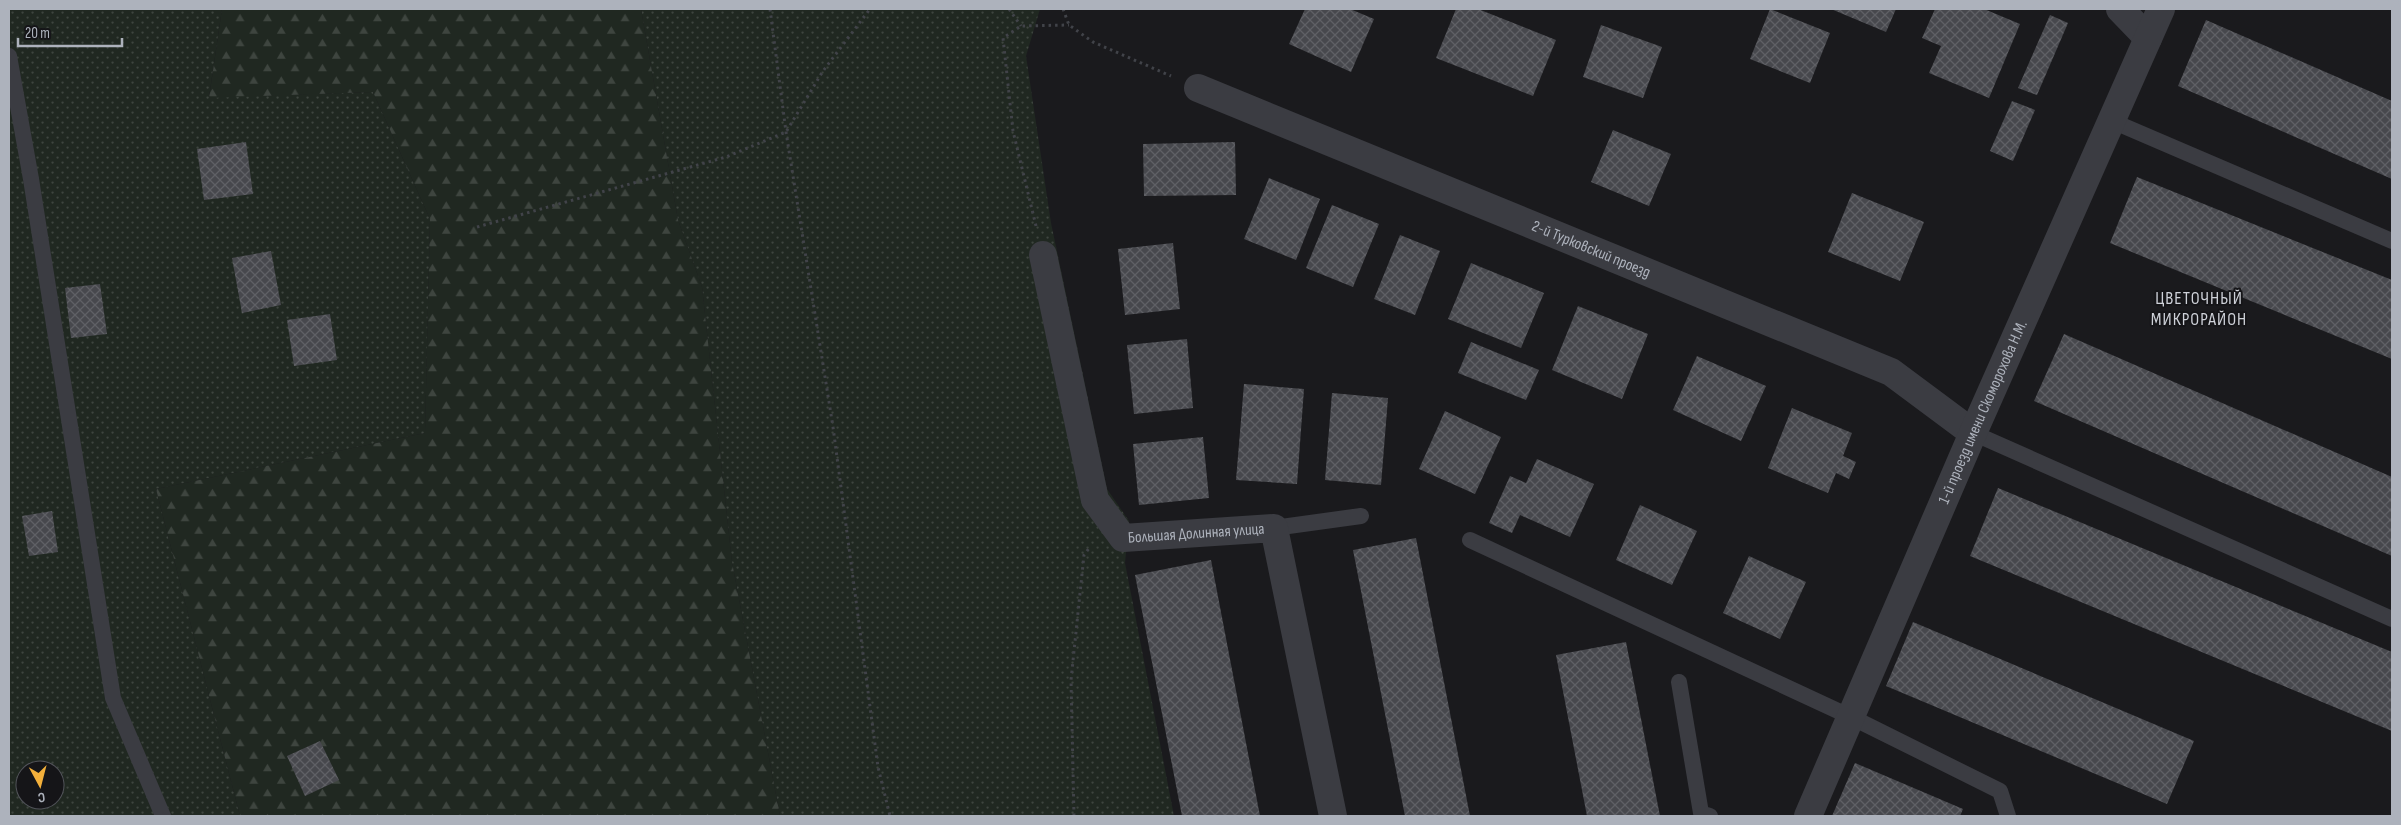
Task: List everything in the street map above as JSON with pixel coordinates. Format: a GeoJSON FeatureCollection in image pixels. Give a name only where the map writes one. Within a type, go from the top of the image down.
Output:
{"type":"FeatureCollection","features":[{"type":"Feature","properties":{"kind":"street"},"geometry":{"type":"LineString","coordinates":[[2120,9],[2148,38]]}},
{"type":"Feature","properties":{"kind":"street","name":"1-й проезд имени Скоморохова Н.М."},"geometry":{"type":"LineString","coordinates":[[1808,816],[1973,433],[2161,9]]}},
{"type":"Feature","properties":{"kind":"street","name":"2-й Турковский проезд"},"geometry":{"type":"LineString","coordinates":[[1198,88],[1891,372],[1973,433]]}},
{"type":"Feature","properties":{"kind":"street","name":"Большая Долинная улица"},"geometry":{"type":"LineString","coordinates":[[1043,255],[1095,500],[1123,538],[1274,528],[1334,816]]}},
{"type":"Feature","properties":{"kind":"lane"},"geometry":{"type":"LineString","coordinates":[[9,56],[32,179],[113,698],[163,816]]}},
{"type":"Feature","properties":{"kind":"lane"},"geometry":{"type":"LineString","coordinates":[[2112,121],[2392,241]]}},
{"type":"Feature","properties":{"kind":"lane"},"geometry":{"type":"LineString","coordinates":[[1973,433],[2392,619]]}},
{"type":"Feature","properties":{"kind":"lane"},"geometry":{"type":"LineString","coordinates":[[1274,528],[1361,516]]}},
{"type":"Feature","properties":{"kind":"lane"},"geometry":{"type":"LineString","coordinates":[[1470,540],[1851,716],[2000,791],[2008,816]]}},
{"type":"Feature","properties":{"kind":"lane"},"geometry":{"type":"LineString","coordinates":[[1679,682],[1701,813],[1710,816]]}},
{"type":"Feature","properties":{"kind":"path"},"geometry":{"type":"LineString","coordinates":[[770,9],[786,132],[833,427],[878,767],[890,816]]}},
{"type":"Feature","properties":{"kind":"path"},"geometry":{"type":"LineString","coordinates":[[477,227],[726,157],[786,132],[823,71],[870,9]]}},
{"type":"Feature","properties":{"kind":"path"},"geometry":{"type":"LineString","coordinates":[[1009,9],[1021,26]]}},
{"type":"Feature","properties":{"kind":"path"},"geometry":{"type":"LineString","coordinates":[[1063,9],[1069,25],[1093,42],[1198,88]]}},
{"type":"Feature","properties":{"kind":"path"},"geometry":{"type":"LineString","coordinates":[[1043,255],[1013,131],[1002,38],[1021,26],[1069,25]]}},
{"type":"Feature","properties":{"kind":"path"},"geometry":{"type":"LineString","coordinates":[[1074,816],[1070,680],[1084,554],[1108,518]]}},
{"type":"Feature","properties":{"kind":"green space"},"geometry":{"type":"Polygon","coordinates":[[[9,9],[222,9],[209,97],[373,92],[430,219],[425,433],[156,489],[240,816],[9,816],[9,9]]]}},
{"type":"Feature","properties":{"kind":"green space"},"geometry":{"type":"Polygon","coordinates":[[[222,9],[641,9],[678,220],[702,287],[732,562],[780,816],[240,816],[156,489],[425,433],[430,219],[373,92],[209,98],[222,9]]]}},
{"type":"Feature","properties":{"kind":"green space"},"geometry":{"type":"Polygon","coordinates":[[[641,9],[1040,9],[1026,56],[1051,223],[1107,489],[1129,521],[1125,563],[1174,816],[780,816],[732,562],[702,287],[678,220],[641,9]]]}},
{"type":"Feature","properties":{"kind":"building"},"geometry":{"type":"Polygon","coordinates":[[[1305,9],[1350,9],[1374,19],[1351,72],[1289,44],[1305,9]]]}},
{"type":"Feature","properties":{"kind":"building"},"geometry":{"type":"Polygon","coordinates":[[[1456,9],[1478,9],[1556,40],[1533,96],[1436,58],[1456,9]]]}},
{"type":"Feature","properties":{"kind":"building"},"geometry":{"type":"Polygon","coordinates":[[[1770,9],[1830,33],[1810,83],[1750,59],[1770,9]]]}},
{"type":"Feature","properties":{"kind":"building"},"geometry":{"type":"Polygon","coordinates":[[[1831,9],[1896,9],[1886,32],[1831,9]]]}},
{"type":"Feature","properties":{"kind":"building"},"geometry":{"type":"Polygon","coordinates":[[[1935,9],[1984,9],[2020,24],[1989,98],[1929,73],[1941,46],[1922,38],[1935,9]]]}},
{"type":"Feature","properties":{"kind":"building"},"geometry":{"type":"Polygon","coordinates":[[[2050,15],[2068,23],[2037,95],[2018,88],[2050,15]]]}},
{"type":"Feature","properties":{"kind":"building"},"geometry":{"type":"Polygon","coordinates":[[[2206,20],[2392,101],[2392,179],[2178,86],[2206,20]]]}},
{"type":"Feature","properties":{"kind":"building"},"geometry":{"type":"Polygon","coordinates":[[[1601,25],[1662,47],[1643,98],[1583,77],[1601,25]]]}},
{"type":"Feature","properties":{"kind":"building"},"geometry":{"type":"Polygon","coordinates":[[[2012,101],[2035,110],[2013,161],[1990,151],[2012,101]]]}},
{"type":"Feature","properties":{"kind":"building"},"geometry":{"type":"Polygon","coordinates":[[[1613,130],[1671,154],[1649,206],[1591,182],[1613,130]]]}},
{"type":"Feature","properties":{"kind":"building"},"geometry":{"type":"Polygon","coordinates":[[[246,142],[253,194],[204,200],[197,149],[246,142]]]}},
{"type":"Feature","properties":{"kind":"building"},"geometry":{"type":"Polygon","coordinates":[[[1235,142],[1236,195],[1144,196],[1143,144],[1235,142]]]}},
{"type":"Feature","properties":{"kind":"building"},"geometry":{"type":"Polygon","coordinates":[[[2137,177],[2392,280],[2392,359],[2110,243],[2137,177]]]}},
{"type":"Feature","properties":{"kind":"building"},"geometry":{"type":"Polygon","coordinates":[[[1269,178],[1320,199],[1296,260],[1244,239],[1269,178]]]}},
{"type":"Feature","properties":{"kind":"building"},"geometry":{"type":"Polygon","coordinates":[[[1852,193],[1924,222],[1900,281],[1828,252],[1852,193]]]}},
{"type":"Feature","properties":{"kind":"building"},"geometry":{"type":"Polygon","coordinates":[[[1332,205],[1379,224],[1353,287],[1306,268],[1332,205]]]}},
{"type":"Feature","properties":{"kind":"building"},"geometry":{"type":"Polygon","coordinates":[[[1400,235],[1440,251],[1415,315],[1374,299],[1400,235]]]}},
{"type":"Feature","properties":{"kind":"building"},"geometry":{"type":"Polygon","coordinates":[[[1173,243],[1180,309],[1125,315],[1118,249],[1173,243]]]}},
{"type":"Feature","properties":{"kind":"building"},"geometry":{"type":"Polygon","coordinates":[[[271,251],[281,305],[242,313],[232,258],[271,251]]]}},
{"type":"Feature","properties":{"kind":"building"},"geometry":{"type":"Polygon","coordinates":[[[1471,263],[1544,293],[1521,348],[1448,319],[1471,263]]]}},
{"type":"Feature","properties":{"kind":"building"},"geometry":{"type":"Polygon","coordinates":[[[100,284],[107,334],[71,338],[65,288],[100,284]]]}},
{"type":"Feature","properties":{"kind":"building"},"geometry":{"type":"Polygon","coordinates":[[[1578,306],[1648,334],[1622,399],[1552,370],[1578,306]]]}},
{"type":"Feature","properties":{"kind":"building"},"geometry":{"type":"Polygon","coordinates":[[[330,314],[337,360],[294,366],[287,320],[330,314]]]}},
{"type":"Feature","properties":{"kind":"building"},"geometry":{"type":"Polygon","coordinates":[[[2064,334],[2392,477],[2392,556],[2034,401],[2064,334]]]}},
{"type":"Feature","properties":{"kind":"building"},"geometry":{"type":"Polygon","coordinates":[[[1187,339],[1193,408],[1134,414],[1127,345],[1187,339]]]}},
{"type":"Feature","properties":{"kind":"building"},"geometry":{"type":"Polygon","coordinates":[[[1471,342],[1539,370],[1526,400],[1458,373],[1471,342]]]}},
{"type":"Feature","properties":{"kind":"building"},"geometry":{"type":"Polygon","coordinates":[[[1697,356],[1766,386],[1741,441],[1673,410],[1697,356]]]}},
{"type":"Feature","properties":{"kind":"building"},"geometry":{"type":"Polygon","coordinates":[[[1244,384],[1304,389],[1297,484],[1236,480],[1244,384]]]}},
{"type":"Feature","properties":{"kind":"building"},"geometry":{"type":"Polygon","coordinates":[[[1332,393],[1388,398],[1381,485],[1325,480],[1332,393]]]}},
{"type":"Feature","properties":{"kind":"building"},"geometry":{"type":"Polygon","coordinates":[[[1792,408],[1852,433],[1843,456],[1856,462],[1849,479],[1836,473],[1828,493],[1768,468],[1792,408]]]}},
{"type":"Feature","properties":{"kind":"building"},"geometry":{"type":"Polygon","coordinates":[[[1445,411],[1501,437],[1475,494],[1419,469],[1445,411]]]}},
{"type":"Feature","properties":{"kind":"building"},"geometry":{"type":"Polygon","coordinates":[[[1203,437],[1209,498],[1139,505],[1133,444],[1203,437]]]}},
{"type":"Feature","properties":{"kind":"building"},"geometry":{"type":"Polygon","coordinates":[[[1537,459],[1594,484],[1570,537],[1520,515],[1512,533],[1489,523],[1510,476],[1526,483],[1537,459]]]}},
{"type":"Feature","properties":{"kind":"building"},"geometry":{"type":"Polygon","coordinates":[[[1998,488],[2392,652],[2392,731],[1970,556],[1998,488]]]}},
{"type":"Feature","properties":{"kind":"building"},"geometry":{"type":"Polygon","coordinates":[[[1640,505],[1697,531],[1672,585],[1616,560],[1640,505]]]}},
{"type":"Feature","properties":{"kind":"building"},"geometry":{"type":"Polygon","coordinates":[[[52,511],[58,552],[29,556],[22,516],[52,511]]]}},
{"type":"Feature","properties":{"kind":"building"},"geometry":{"type":"Polygon","coordinates":[[[1416,538],[1470,816],[1405,816],[1353,550],[1416,538]]]}},
{"type":"Feature","properties":{"kind":"building"},"geometry":{"type":"Polygon","coordinates":[[[1749,556],[1806,582],[1780,639],[1723,613],[1749,556]]]}},
{"type":"Feature","properties":{"kind":"building"},"geometry":{"type":"Polygon","coordinates":[[[1211,560],[1260,816],[1182,816],[1135,575],[1211,560]]]}},
{"type":"Feature","properties":{"kind":"building"},"geometry":{"type":"Polygon","coordinates":[[[1913,622],[2194,741],[2167,804],[1886,686],[1913,622]]]}},
{"type":"Feature","properties":{"kind":"building"},"geometry":{"type":"Polygon","coordinates":[[[1626,642],[1660,816],[1587,816],[1556,655],[1626,642]]]}},
{"type":"Feature","properties":{"kind":"building"},"geometry":{"type":"Polygon","coordinates":[[[320,741],[339,780],[305,796],[287,756],[320,741]]]}},
{"type":"Feature","properties":{"kind":"building"},"geometry":{"type":"Polygon","coordinates":[[[1855,763],[1963,809],[1960,816],[1832,816],[1855,763]]]}},
{"type":"Feature","properties":{"kind":"district","name":"ЦВЕТОЧНЫЙ МИКРОРАЙОН"},"geometry":{"type":"Point","coordinates":[2199,308]}}]}
